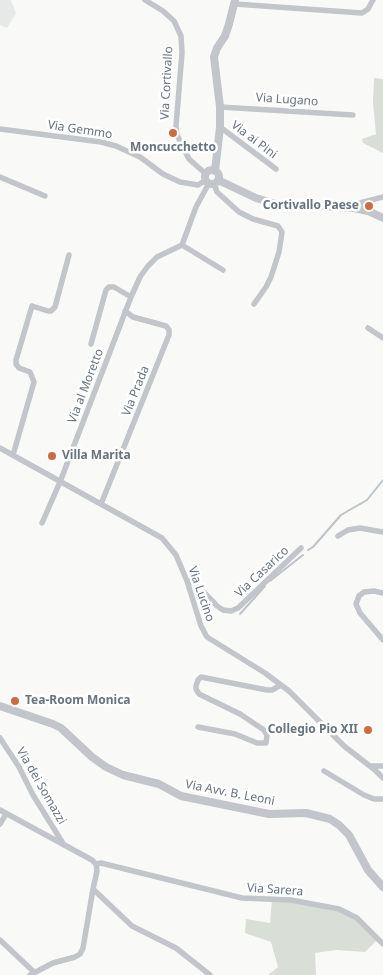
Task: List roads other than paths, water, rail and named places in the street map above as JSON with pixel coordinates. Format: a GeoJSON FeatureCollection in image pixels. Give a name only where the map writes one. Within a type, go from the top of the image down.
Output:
{"type":"FeatureCollection","features":[{"type":"Feature","properties":{"kind":"street","name":"Via Cortivallo"},"geometry":{"type":"LineString","coordinates":[[145,0],[163,11],[174,21],[181,36],[182,54],[176,126],[177,135],[189,159],[211,180],[276,204],[354,208],[368,211],[383,218]]}},
{"type":"Feature","properties":{"kind":"street"},"geometry":{"type":"LineString","coordinates":[[290,8],[292,0]]}},
{"type":"Feature","properties":{"kind":"street"},"geometry":{"type":"LineString","coordinates":[[254,304],[271,277],[282,232],[278,226],[253,219],[239,212],[217,192],[211,180],[211,170],[215,171],[220,127],[220,107],[214,57],[217,48],[230,24],[235,2],[362,13],[368,9],[372,0]]}},
{"type":"Feature","properties":{"kind":"street","name":"Via Lugano"},"geometry":{"type":"LineString","coordinates":[[220,107],[353,115]]}},
{"type":"Feature","properties":{"kind":"street","name":"Via ai Pini"},"geometry":{"type":"LineString","coordinates":[[220,127],[276,169]]}},
{"type":"Feature","properties":{"kind":"street","name":"Via Gemmo"},"geometry":{"type":"LineString","coordinates":[[0,130],[102,142],[140,157],[163,174],[180,182],[198,185],[211,180]]}},
{"type":"Feature","properties":{"kind":"street"},"geometry":{"type":"LineString","coordinates":[[0,177],[45,196]]}},
{"type":"Feature","properties":{"kind":"street"},"geometry":{"type":"LineString","coordinates":[[211,180],[196,206],[182,245],[223,270]]}},
{"type":"Feature","properties":{"kind":"street"},"geometry":{"type":"LineString","coordinates":[[354,208],[360,203],[383,197]]}},
{"type":"Feature","properties":{"kind":"street","name":"Via al Moretto"},"geometry":{"type":"LineString","coordinates":[[42,523],[60,482],[140,277],[157,257],[182,245]]}},
{"type":"Feature","properties":{"kind":"street"},"geometry":{"type":"LineString","coordinates":[[14,455],[34,382],[30,372],[19,368],[16,360],[32,306],[48,311],[55,307],[69,255]]}},
{"type":"Feature","properties":{"kind":"street","name":"Via al Moretto"},"geometry":{"type":"LineString","coordinates":[[91,344],[106,290],[109,287],[114,287],[131,297]]}},
{"type":"Feature","properties":{"kind":"street","name":"Via Prada"},"geometry":{"type":"LineString","coordinates":[[101,504],[169,335],[169,330],[166,326],[132,317],[125,312]]}},
{"type":"Feature","properties":{"kind":"street"},"geometry":{"type":"LineString","coordinates":[[368,328],[383,338]]}},
{"type":"Feature","properties":{"kind":"street","name":"Via Lucino"},"geometry":{"type":"LineString","coordinates":[[0,448],[162,538],[176,555],[187,581],[201,626],[207,637],[249,662],[298,699],[344,746],[383,778]]}},
{"type":"Feature","properties":{"kind":"street"},"geometry":{"type":"LineString","coordinates":[[338,536],[348,530],[360,528],[383,532]]}},
{"type":"Feature","properties":{"kind":"street","name":"Via Casarico"},"geometry":{"type":"LineString","coordinates":[[187,581],[195,583],[217,606],[231,611],[238,608],[301,548]]}},
{"type":"Feature","properties":{"kind":"street"},"geometry":{"type":"LineString","coordinates":[[383,594],[374,591],[362,593],[356,604],[360,613],[383,640]]}},
{"type":"Feature","properties":{"kind":"street"},"geometry":{"type":"LineString","coordinates":[[198,727],[235,734],[262,744],[266,743],[268,739],[264,730],[240,714],[199,694],[196,686],[201,677],[267,690],[281,686]]}},
{"type":"Feature","properties":{"kind":"street","name":"Via Avv. B. Leoni"},"geometry":{"type":"LineString","coordinates":[[0,706],[53,724],[61,728],[92,757],[106,767],[123,775],[158,784],[181,796],[269,814],[306,813],[330,819],[349,835],[368,870],[383,888]]}},
{"type":"Feature","properties":{"kind":"street","name":"Via dei Somazzi"},"geometry":{"type":"LineString","coordinates":[[0,738],[64,845]]}},
{"type":"Feature","properties":{"kind":"street"},"geometry":{"type":"LineString","coordinates":[[370,766],[383,766]]}},
{"type":"Feature","properties":{"kind":"street"},"geometry":{"type":"LineString","coordinates":[[324,771],[364,795],[383,799]]}},
{"type":"Feature","properties":{"kind":"street"},"geometry":{"type":"LineString","coordinates":[[0,824],[3,812],[92,860],[96,864],[97,871],[83,948],[80,954],[53,963],[32,974],[0,940]]}},
{"type":"Feature","properties":{"kind":"street","name":"Via Sarera"},"geometry":{"type":"LineString","coordinates":[[96,864],[102,863],[242,898],[291,900],[339,909],[357,918],[383,944]]}},
{"type":"Feature","properties":{"kind":"street"},"geometry":{"type":"LineString","coordinates":[[93,889],[132,926],[176,948],[210,975]]}},
{"type":"Feature","properties":{"kind":"street"},"geometry":{"type":"LineString","coordinates":[[197,975],[203,970]]}},
{"type":"Feature","properties":{"kind":"waterway"},"geometry":{"type":"LineString","coordinates":[[308,550],[313,547],[341,515],[367,500],[383,480]]}},
{"type":"Feature","properties":{"kind":"waterway"},"geometry":{"type":"LineString","coordinates":[[270,581],[303,555]]}},
{"type":"Feature","properties":{"kind":"waterway"},"geometry":{"type":"LineString","coordinates":[[240,614],[265,586]]}},
{"type":"Feature","properties":{"kind":"place","name":"Moncucchetto"},"geometry":{"type":"Point","coordinates":[173,133]}},
{"type":"Feature","properties":{"kind":"place","name":"Cortivallo Paese"},"geometry":{"type":"Point","coordinates":[369,206]}},
{"type":"Feature","properties":{"kind":"place","name":"Villa Marita"},"geometry":{"type":"Point","coordinates":[52,456]}},
{"type":"Feature","properties":{"kind":"place","name":"Tea-Room Monica"},"geometry":{"type":"Point","coordinates":[15,701]}},
{"type":"Feature","properties":{"kind":"place","name":"Collegio Pio XII"},"geometry":{"type":"Point","coordinates":[368,730]}}]}
